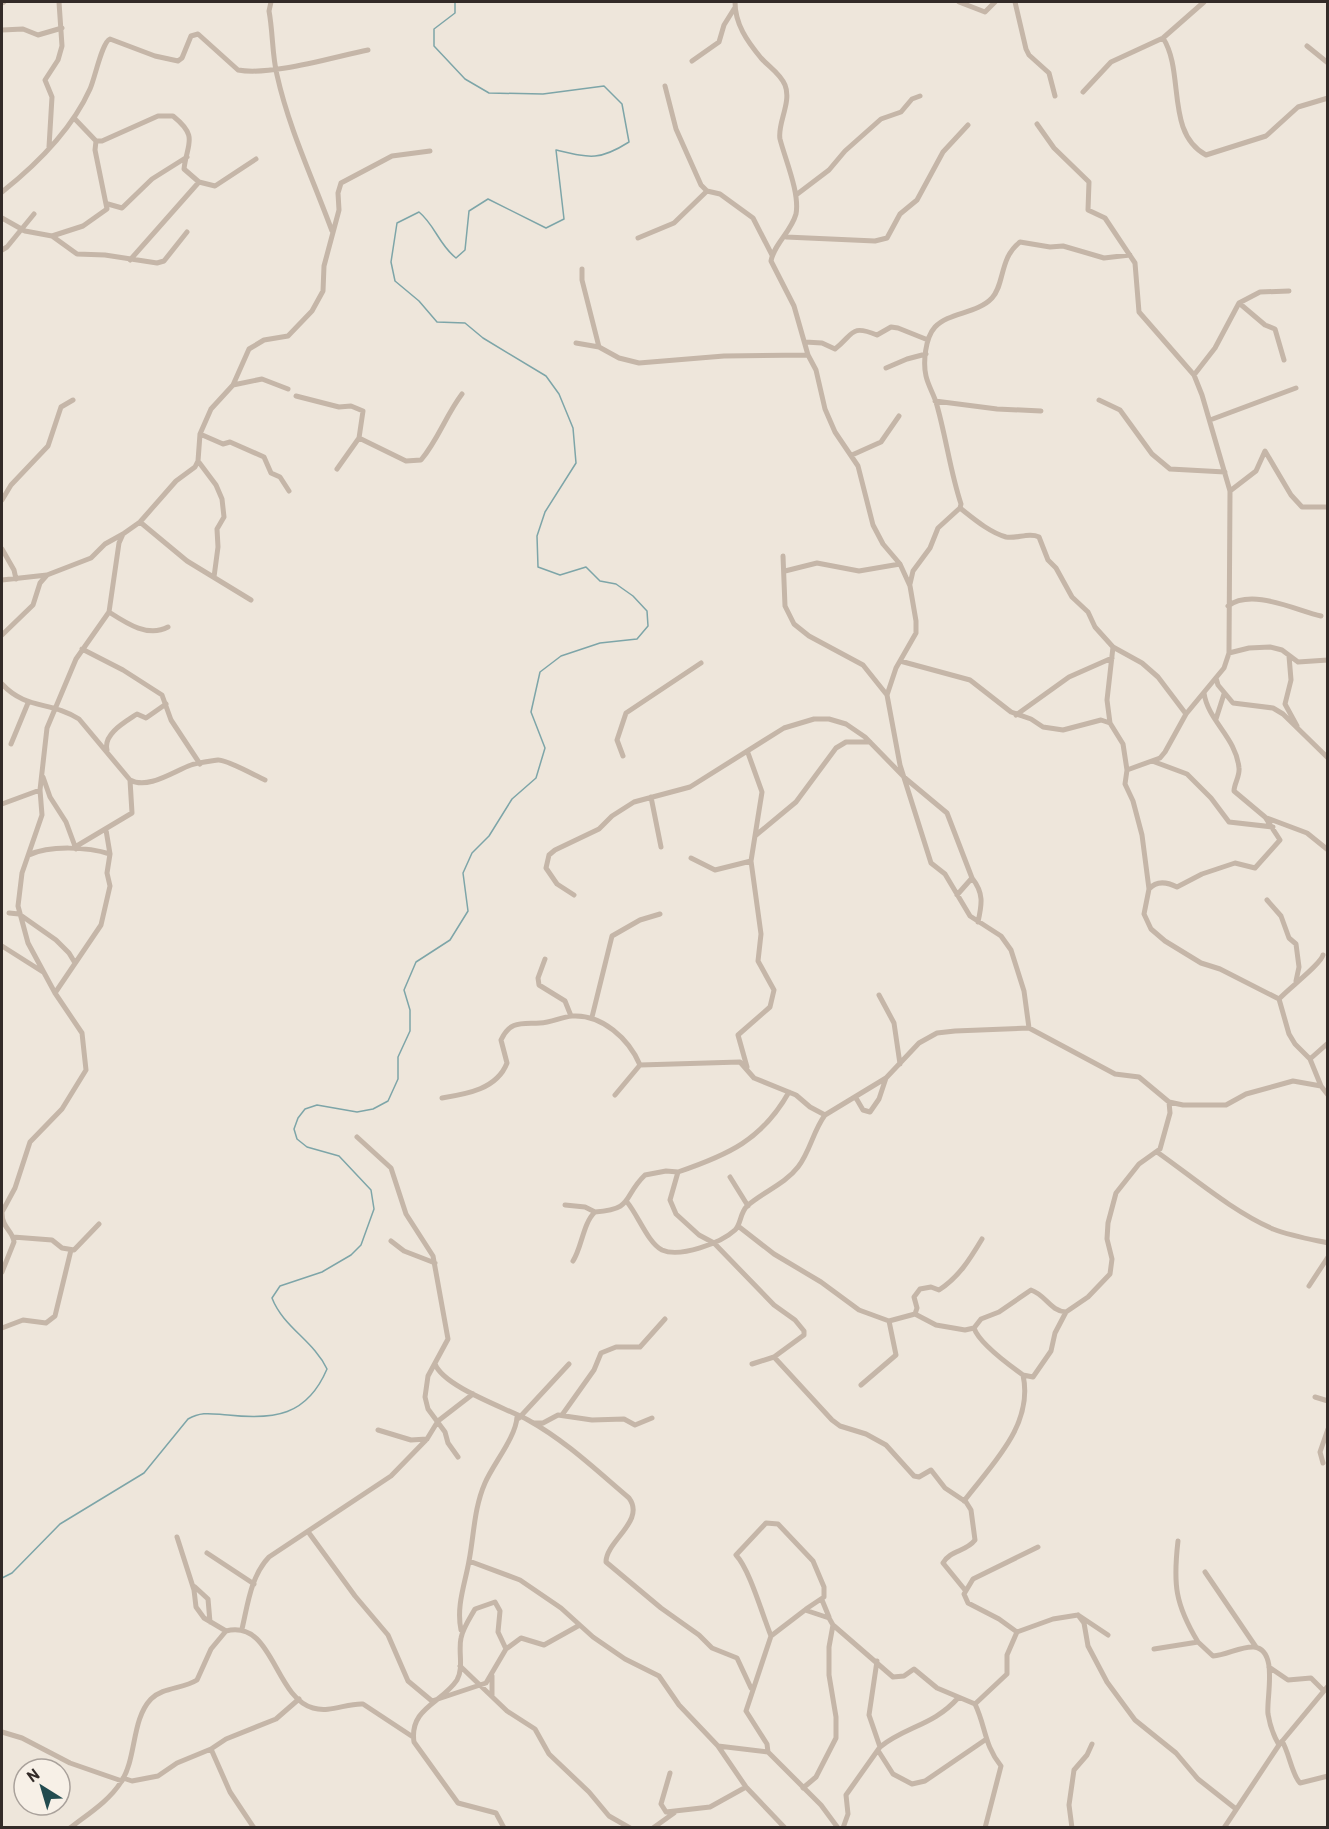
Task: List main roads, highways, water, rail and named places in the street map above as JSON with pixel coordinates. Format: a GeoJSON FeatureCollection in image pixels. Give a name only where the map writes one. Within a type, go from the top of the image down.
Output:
{"type":"FeatureCollection","features":[{"type":"Feature","properties":{"kind":"waterway"},"geometry":{"type":"LineString","coordinates":[[2,1578],[12,1573],[60,1524],[144,1473],[188,1419],[207,1414],[260,1417],[287,1412],[310,1397],[319,1385],[327,1369],[314,1350],[283,1317],[272,1298],[280,1286],[322,1272],[351,1255],[361,1245],[374,1209],[371,1190],[339,1156],[307,1147],[297,1139],[294,1129],[298,1118],[305,1109],[317,1105],[357,1112],[373,1109],[388,1101],[398,1079],[398,1057],[410,1031],[410,1010],[404,990],[416,962],[450,940],[468,911],[463,873],[472,853],[489,836],[512,799],[536,778],[545,748],[531,712],[540,672],[561,656],[600,643],[637,639],[648,626],[647,611],[633,596],[616,584],[600,581],[586,567],[560,575],[538,567],[537,536],[545,512],[576,463],[573,428],[559,394],[546,376],[483,338],[465,323],[437,322],[419,301],[395,281],[391,262],[397,223],[419,212],[456,258],[465,250],[469,211],[488,199],[546,228],[564,219],[556,150],[594,156],[610,152],[629,142],[622,104],[604,86],[543,94],[489,93],[465,79],[434,46],[434,29],[455,13],[455,2]]}}]}
